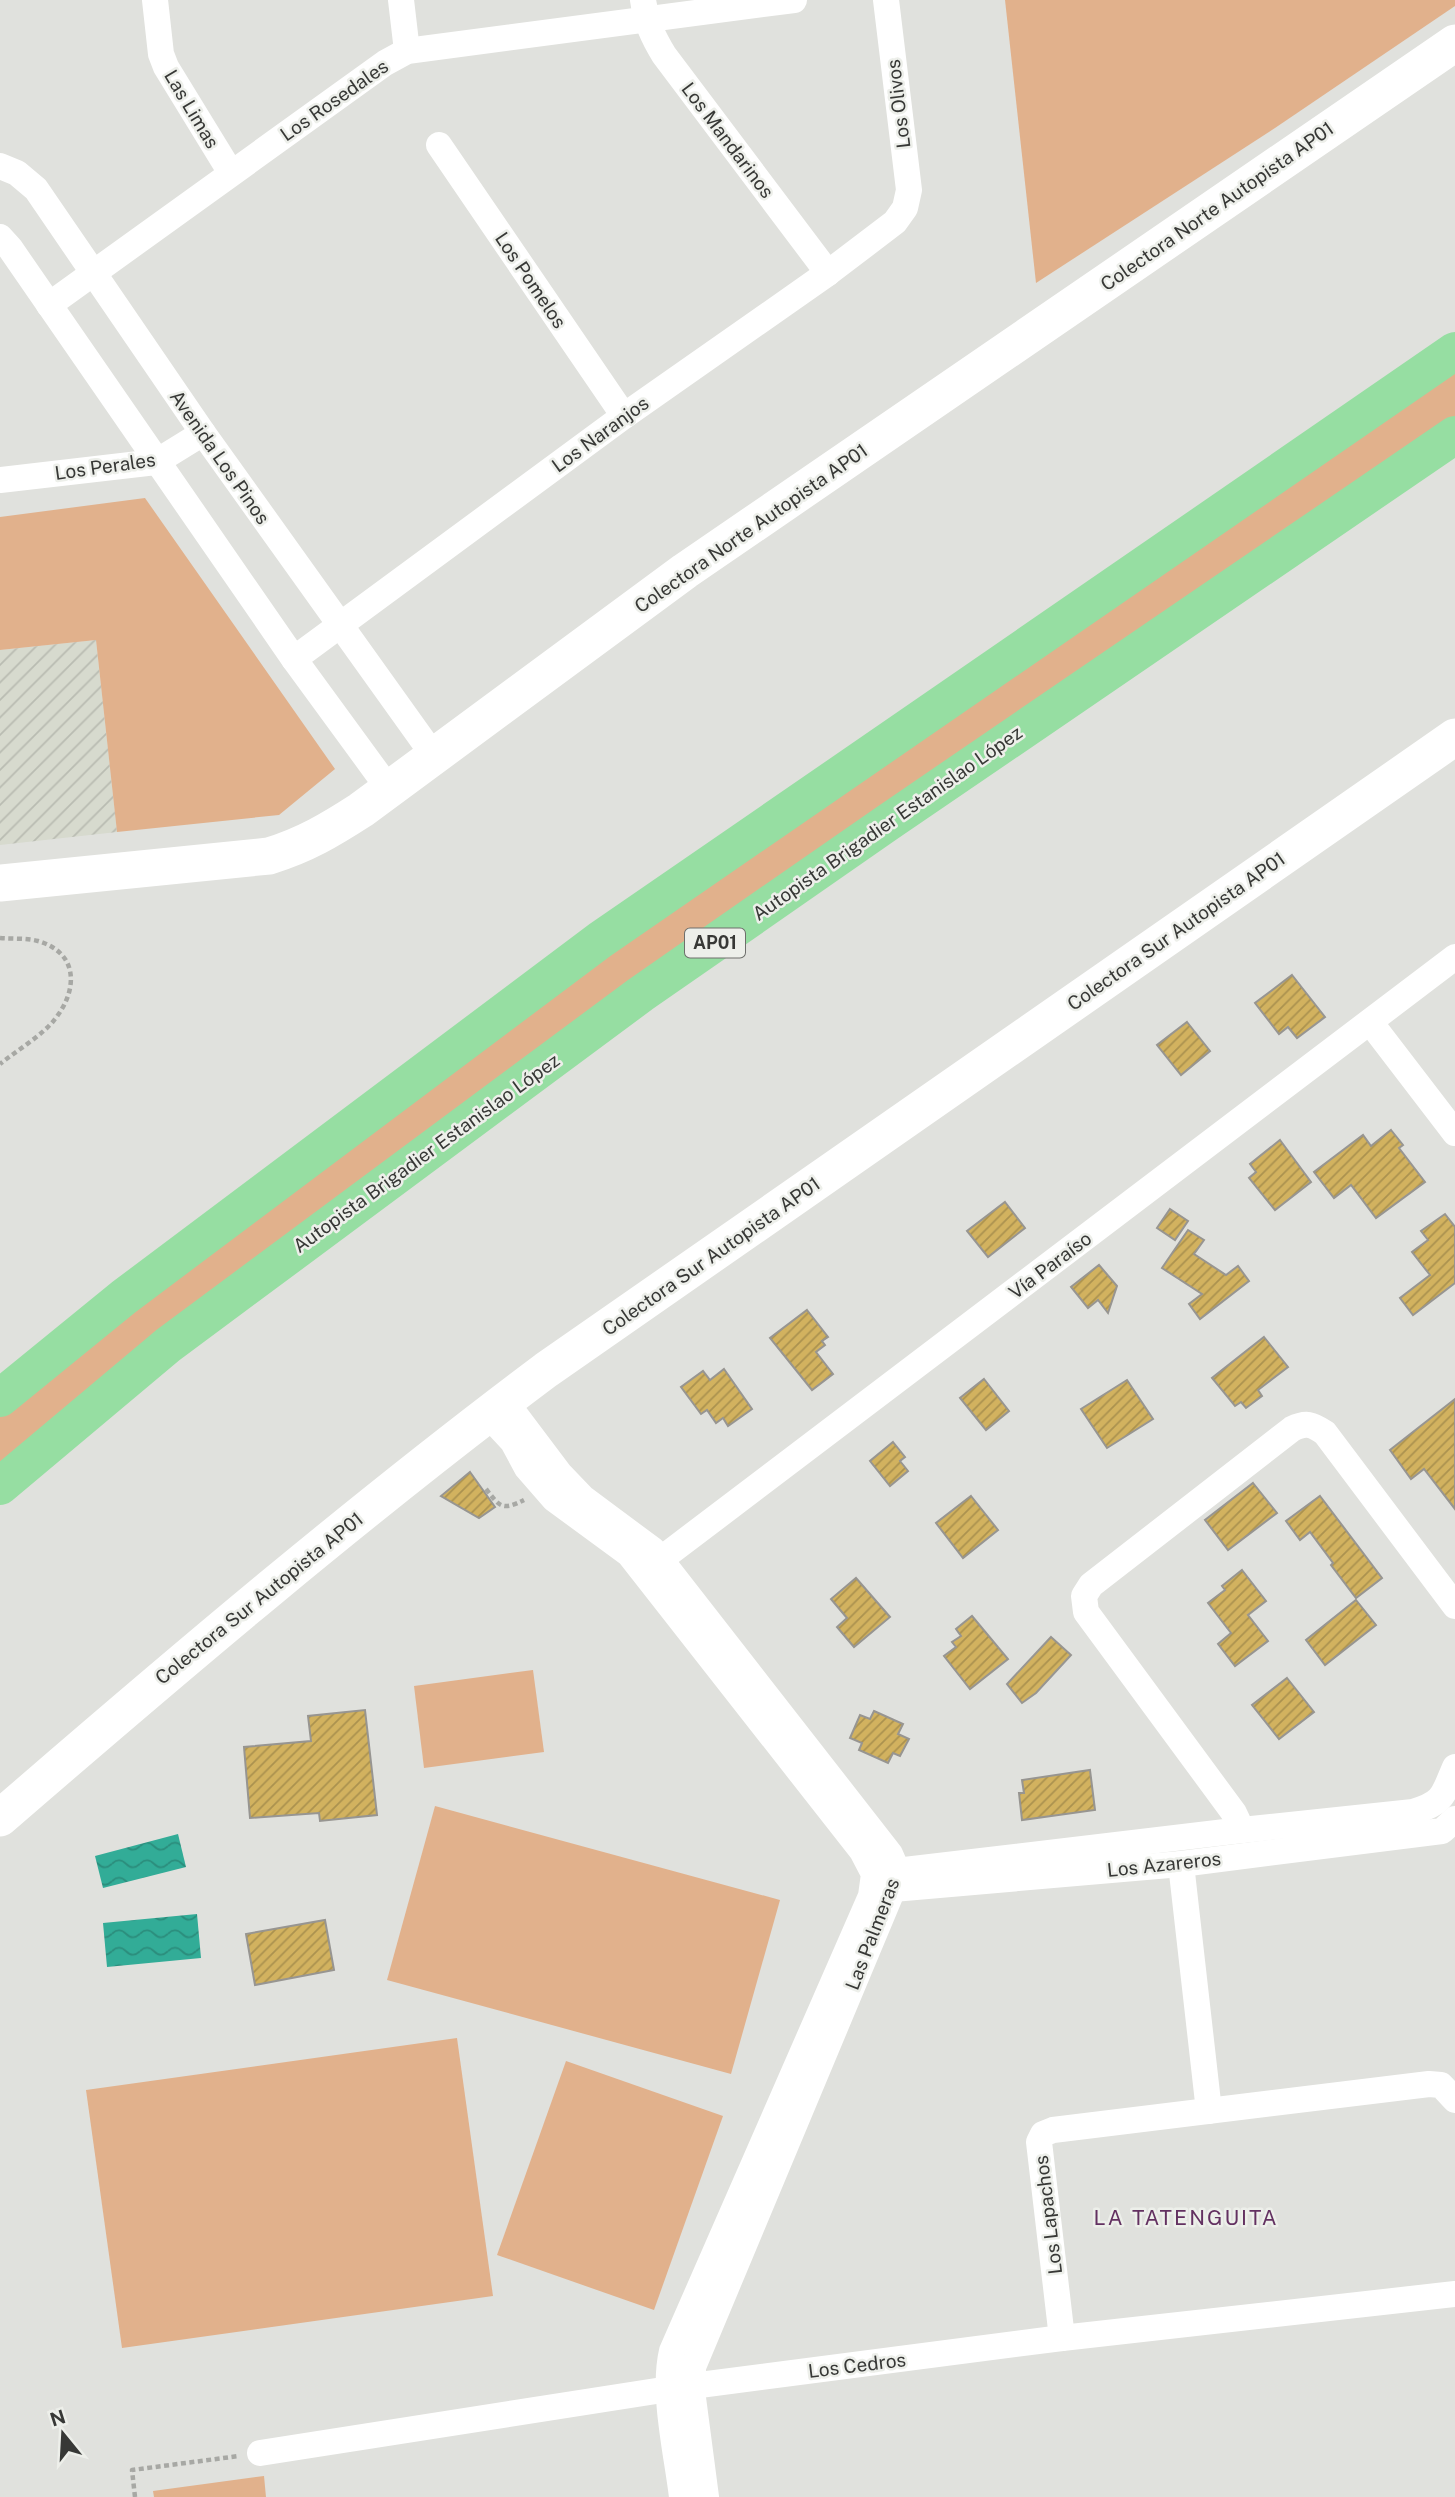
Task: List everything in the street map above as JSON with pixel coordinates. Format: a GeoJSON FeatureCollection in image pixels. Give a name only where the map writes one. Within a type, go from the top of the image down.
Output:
{"type":"FeatureCollection","features":[{"type":"Feature","properties":{"kind":"highway"},"geometry":{"type":"LineString","coordinates":[[0,1398],[124,1297],[600,940],[1455,351]]}},
{"type":"Feature","properties":{"kind":"highway","name":"Autopista Brigadier Estanislao López"},"geometry":{"type":"LineString","coordinates":[[0,1486],[168,1345],[641,994],[1455,435]]}},
{"type":"Feature","properties":{"kind":"main road","name":"Colectora Norte Autopista AP01"},"geometry":{"type":"LineString","coordinates":[[0,883],[269,856],[300,846],[328,831],[434,757],[685,572],[1455,43]]}},
{"type":"Feature","properties":{"kind":"main road","name":"Colectora Sur Autopista AP01"},"geometry":{"type":"LineString","coordinates":[[0,1818],[143,1694],[413,1472],[496,1408],[1455,737]]}},
{"type":"Feature","properties":{"kind":"street","name":"Las Limas"},"geometry":{"type":"LineString","coordinates":[[155,0],[166,67],[231,173]]}},
{"type":"Feature","properties":{"kind":"street"},"geometry":{"type":"LineString","coordinates":[[401,0],[407,51]]}},
{"type":"Feature","properties":{"kind":"street","name":"Los Rosedales"},"geometry":{"type":"LineString","coordinates":[[49,305],[385,62],[407,51],[645,10],[794,0]]}},
{"type":"Feature","properties":{"kind":"street","name":"Los Olivos"},"geometry":{"type":"LineString","coordinates":[[886,0],[909,190],[905,208]]}},
{"type":"Feature","properties":{"kind":"street","name":"Los Mandarinos"},"geometry":{"type":"LineString","coordinates":[[645,10],[653,37],[664,55],[828,273]]}},
{"type":"Feature","properties":{"kind":"street","name":"Los Pomelos"},"geometry":{"type":"LineString","coordinates":[[439,145],[624,416]]}},
{"type":"Feature","properties":{"kind":"street","name":"Avenida Los Pinos"},"geometry":{"type":"LineString","coordinates":[[0,166],[17,173],[36,189],[203,433],[434,757]]}},
{"type":"Feature","properties":{"kind":"street","name":"Los Naranjos"},"geometry":{"type":"LineString","coordinates":[[294,659],[624,416],[828,273],[895,222],[905,208]]}},
{"type":"Feature","properties":{"kind":"street"},"geometry":{"type":"LineString","coordinates":[[0,237],[294,659],[389,789]]}},
{"type":"Feature","properties":{"kind":"street","name":"Los Perales"},"geometry":{"type":"LineString","coordinates":[[0,480],[156,462],[203,433]]}},
{"type":"Feature","properties":{"kind":"street","name":"Vía Paraíso"},"geometry":{"type":"LineString","coordinates":[[652,1566],[1455,957]]}},
{"type":"Feature","properties":{"kind":"street"},"geometry":{"type":"LineString","coordinates":[[1370,1022],[1455,1133]]}},
{"type":"Feature","properties":{"kind":"street","name":"Las Palmeras"},"geometry":{"type":"LineString","coordinates":[[496,1408],[527,1468],[543,1487],[554,1499],[629,1554],[652,1566],[890,1854],[888,1878],[693,2367],[681,2387],[682,2497]]}},
{"type":"Feature","properties":{"kind":"street","name":"Las Palmeras"},"geometry":{"type":"LineString","coordinates":[[496,1408],[583,1498],[653,1550],[652,1566]]}},
{"type":"Feature","properties":{"kind":"street"},"geometry":{"type":"LineString","coordinates":[[1242,1830],[1234,1813],[1086,1612],[1084,1596],[1091,1585],[1292,1429],[1303,1424],[1313,1424],[1325,1433],[1455,1606]]}},
{"type":"Feature","properties":{"kind":"street"},"geometry":{"type":"LineString","coordinates":[[1448,1822],[1443,1794],[1455,1767]]}},
{"type":"Feature","properties":{"kind":"street","name":"Los Azareros"},"geometry":{"type":"LineString","coordinates":[[1163,1857],[1242,1830],[1413,1812],[1448,1822]]}},
{"type":"Feature","properties":{"kind":"street","name":"Los Azareros"},"geometry":{"type":"LineString","coordinates":[[888,1878],[1163,1857],[1448,1822]]}},
{"type":"Feature","properties":{"kind":"street"},"geometry":{"type":"LineString","coordinates":[[1163,1857],[1209,2111]]}},
{"type":"Feature","properties":{"kind":"street","name":"Los Lapachos"},"geometry":{"type":"LineString","coordinates":[[1062,2338],[1039,2142],[1043,2134],[1053,2130],[1429,2084],[1441,2085],[1455,2100]]}},
{"type":"Feature","properties":{"kind":"street","name":"Los Cedros"},"geometry":{"type":"LineString","coordinates":[[260,2453],[681,2387],[1062,2338],[1455,2294]]}},
{"type":"Feature","properties":{"kind":"street","name":"Las Palmeras"},"geometry":{"type":"LineString","coordinates":[[681,2387],[706,2497]]}},
{"type":"Feature","properties":{"kind":"path"},"geometry":{"type":"LineString","coordinates":[[0,938],[37,941],[58,950],[71,969],[72,988],[54,1021],[0,1064]]}},
{"type":"Feature","properties":{"kind":"path"},"geometry":{"type":"LineString","coordinates":[[486,1489],[499,1505],[509,1508],[543,1487]]}},
{"type":"Feature","properties":{"kind":"path"},"geometry":{"type":"LineString","coordinates":[[135,2497],[132,2470],[260,2453]]}},
{"type":"Feature","properties":{"kind":"shaded area"},"geometry":{"type":"Polygon","coordinates":[[[1005,0],[1455,0],[1455,6],[1275,128],[1036,283],[1005,0]]]}},
{"type":"Feature","properties":{"kind":"shaded area"},"geometry":{"type":"Polygon","coordinates":[[[1455,351],[1455,435],[887,823],[0,1486],[0,1398],[124,1297],[1455,351]]]}},
{"type":"Feature","properties":{"kind":"shaded area"},"geometry":{"type":"Polygon","coordinates":[[[145,498],[335,769],[279,815],[117,832],[96,640],[0,650],[0,517],[145,498]]]}},
{"type":"Feature","properties":{"kind":"shaded area"},"geometry":{"type":"Polygon","coordinates":[[[96,640],[117,832],[0,845],[0,650],[96,640]]]}},
{"type":"Feature","properties":{"kind":"shaded area"},"geometry":{"type":"Polygon","coordinates":[[[533,1670],[544,1752],[424,1768],[414,1686],[533,1670]]]}},
{"type":"Feature","properties":{"kind":"shaded area"},"geometry":{"type":"Polygon","coordinates":[[[435,1806],[780,1900],[731,2074],[387,1980],[435,1806]]]}},
{"type":"Feature","properties":{"kind":"shaded area"},"geometry":{"type":"Polygon","coordinates":[[[457,2038],[493,2296],[122,2348],[86,2090],[457,2038]]]}},
{"type":"Feature","properties":{"kind":"shaded area"},"geometry":{"type":"Polygon","coordinates":[[[566,2061],[723,2116],[654,2310],[497,2255],[566,2061]]]}},
{"type":"Feature","properties":{"kind":"shaded area"},"geometry":{"type":"Polygon","coordinates":[[[264,2476],[266,2497],[154,2497],[153,2491],[264,2476]]]}},
{"type":"Feature","properties":{"kind":"water"},"geometry":{"type":"Polygon","coordinates":[[[178,1834],[186,1867],[103,1888],[95,1856],[178,1834]]]}},
{"type":"Feature","properties":{"kind":"water"},"geometry":{"type":"Polygon","coordinates":[[[197,1914],[201,1958],[107,1967],[103,1923],[197,1914]]]}},
{"type":"Feature","properties":{"kind":"building"},"geometry":{"type":"Polygon","coordinates":[[[1292,975],[1325,1017],[1297,1038],[1288,1027],[1279,1034],[1255,1003],[1292,975]]]}},
{"type":"Feature","properties":{"kind":"building"},"geometry":{"type":"Polygon","coordinates":[[[1187,1022],[1210,1051],[1181,1075],[1157,1045],[1187,1022]]]}},
{"type":"Feature","properties":{"kind":"building"},"geometry":{"type":"Polygon","coordinates":[[[1391,1130],[1403,1145],[1399,1148],[1425,1182],[1376,1218],[1351,1185],[1334,1198],[1314,1172],[1363,1135],[1371,1146],[1391,1130]]]}},
{"type":"Feature","properties":{"kind":"building"},"geometry":{"type":"Polygon","coordinates":[[[1280,1140],[1311,1182],[1275,1210],[1249,1178],[1256,1172],[1250,1164],[1280,1140]]]}},
{"type":"Feature","properties":{"kind":"building"},"geometry":{"type":"Polygon","coordinates":[[[1005,1202],[1025,1228],[988,1257],[967,1231],[1005,1202]]]}},
{"type":"Feature","properties":{"kind":"building"},"geometry":{"type":"Polygon","coordinates":[[[1170,1209],[1188,1221],[1175,1240],[1157,1228],[1170,1209]]]}},
{"type":"Feature","properties":{"kind":"building"},"geometry":{"type":"Polygon","coordinates":[[[1445,1214],[1455,1227],[1455,1283],[1413,1315],[1400,1298],[1430,1275],[1412,1252],[1428,1240],[1421,1231],[1445,1214]]]}},
{"type":"Feature","properties":{"kind":"building"},"geometry":{"type":"Polygon","coordinates":[[[1188,1230],[1204,1240],[1194,1254],[1226,1275],[1238,1266],[1249,1281],[1200,1319],[1189,1304],[1202,1294],[1162,1268],[1188,1230]]]}},
{"type":"Feature","properties":{"kind":"building"},"geometry":{"type":"Polygon","coordinates":[[[1099,1265],[1117,1286],[1108,1313],[1098,1300],[1088,1308],[1071,1287],[1099,1265]]]}},
{"type":"Feature","properties":{"kind":"building"},"geometry":{"type":"Polygon","coordinates":[[[807,1310],[828,1337],[822,1341],[825,1345],[816,1352],[833,1374],[812,1390],[770,1338],[807,1310]]]}},
{"type":"Feature","properties":{"kind":"building"},"geometry":{"type":"Polygon","coordinates":[[[1264,1337],[1288,1367],[1258,1390],[1262,1396],[1246,1408],[1241,1402],[1235,1406],[1212,1378],[1264,1337]]]}},
{"type":"Feature","properties":{"kind":"building"},"geometry":{"type":"Polygon","coordinates":[[[724,1369],[752,1409],[728,1426],[723,1418],[716,1423],[707,1410],[701,1414],[681,1387],[703,1371],[710,1380],[724,1369]]]}},
{"type":"Feature","properties":{"kind":"building"},"geometry":{"type":"Polygon","coordinates":[[[984,1379],[1009,1411],[986,1430],[960,1398],[984,1379]]]}},
{"type":"Feature","properties":{"kind":"building"},"geometry":{"type":"Polygon","coordinates":[[[1127,1380],[1153,1419],[1107,1448],[1081,1409],[1127,1380]]]}},
{"type":"Feature","properties":{"kind":"building"},"geometry":{"type":"Polygon","coordinates":[[[1455,1399],[1455,1509],[1424,1469],[1411,1479],[1390,1450],[1455,1399]]]}},
{"type":"Feature","properties":{"kind":"building"},"geometry":{"type":"Polygon","coordinates":[[[893,1442],[905,1457],[900,1461],[908,1471],[890,1486],[870,1461],[893,1442]]]}},
{"type":"Feature","properties":{"kind":"building"},"geometry":{"type":"Polygon","coordinates":[[[470,1472],[495,1507],[479,1518],[441,1496],[470,1472]]]}},
{"type":"Feature","properties":{"kind":"building"},"geometry":{"type":"Polygon","coordinates":[[[1253,1483],[1277,1513],[1228,1550],[1205,1520],[1253,1483]]]}},
{"type":"Feature","properties":{"kind":"building"},"geometry":{"type":"Polygon","coordinates":[[[971,1496],[998,1530],[963,1558],[936,1523],[971,1496]]]}},
{"type":"Feature","properties":{"kind":"building"},"geometry":{"type":"Polygon","coordinates":[[[1320,1496],[1382,1578],[1356,1598],[1310,1532],[1300,1540],[1286,1521],[1320,1496]]]}},
{"type":"Feature","properties":{"kind":"building"},"geometry":{"type":"Polygon","coordinates":[[[1242,1570],[1266,1601],[1248,1615],[1268,1641],[1235,1666],[1218,1644],[1231,1633],[1208,1603],[1225,1590],[1222,1586],[1242,1570]]]}},
{"type":"Feature","properties":{"kind":"building"},"geometry":{"type":"Polygon","coordinates":[[[856,1578],[890,1617],[854,1647],[837,1627],[847,1618],[831,1599],[856,1578]]]}},
{"type":"Feature","properties":{"kind":"building"},"geometry":{"type":"Polygon","coordinates":[[[1356,1600],[1376,1625],[1325,1665],[1306,1640],[1356,1600]]]}},
{"type":"Feature","properties":{"kind":"building"},"geometry":{"type":"Polygon","coordinates":[[[972,1616],[1008,1659],[970,1689],[944,1656],[956,1647],[952,1642],[961,1636],[956,1629],[972,1616]]]}},
{"type":"Feature","properties":{"kind":"building"},"geometry":{"type":"Polygon","coordinates":[[[1051,1637],[1071,1655],[1036,1693],[1022,1703],[1007,1684],[1051,1637]]]}},
{"type":"Feature","properties":{"kind":"building"},"geometry":{"type":"Polygon","coordinates":[[[1287,1678],[1314,1712],[1279,1739],[1252,1705],[1287,1678]]]}},
{"type":"Feature","properties":{"kind":"building"},"geometry":{"type":"Polygon","coordinates":[[[365,1710],[377,1815],[320,1821],[319,1813],[250,1818],[244,1747],[311,1741],[308,1716],[365,1710]]]}},
{"type":"Feature","properties":{"kind":"building"},"geometry":{"type":"Polygon","coordinates":[[[874,1711],[903,1724],[898,1734],[909,1739],[900,1756],[893,1753],[888,1763],[859,1750],[862,1743],[850,1738],[860,1715],[870,1719],[874,1711]]]}},
{"type":"Feature","properties":{"kind":"building"},"geometry":{"type":"Polygon","coordinates":[[[1090,1770],[1095,1810],[1022,1820],[1019,1793],[1024,1793],[1022,1780],[1090,1770]]]}},
{"type":"Feature","properties":{"kind":"building"},"geometry":{"type":"Polygon","coordinates":[[[325,1920],[334,1970],[255,1985],[246,1934],[325,1920]]]}},
{"type":"Feature","properties":{"kind":"district","name":"LA TATENGUITA"},"geometry":{"type":"Point","coordinates":[1186,2218]}}]}
